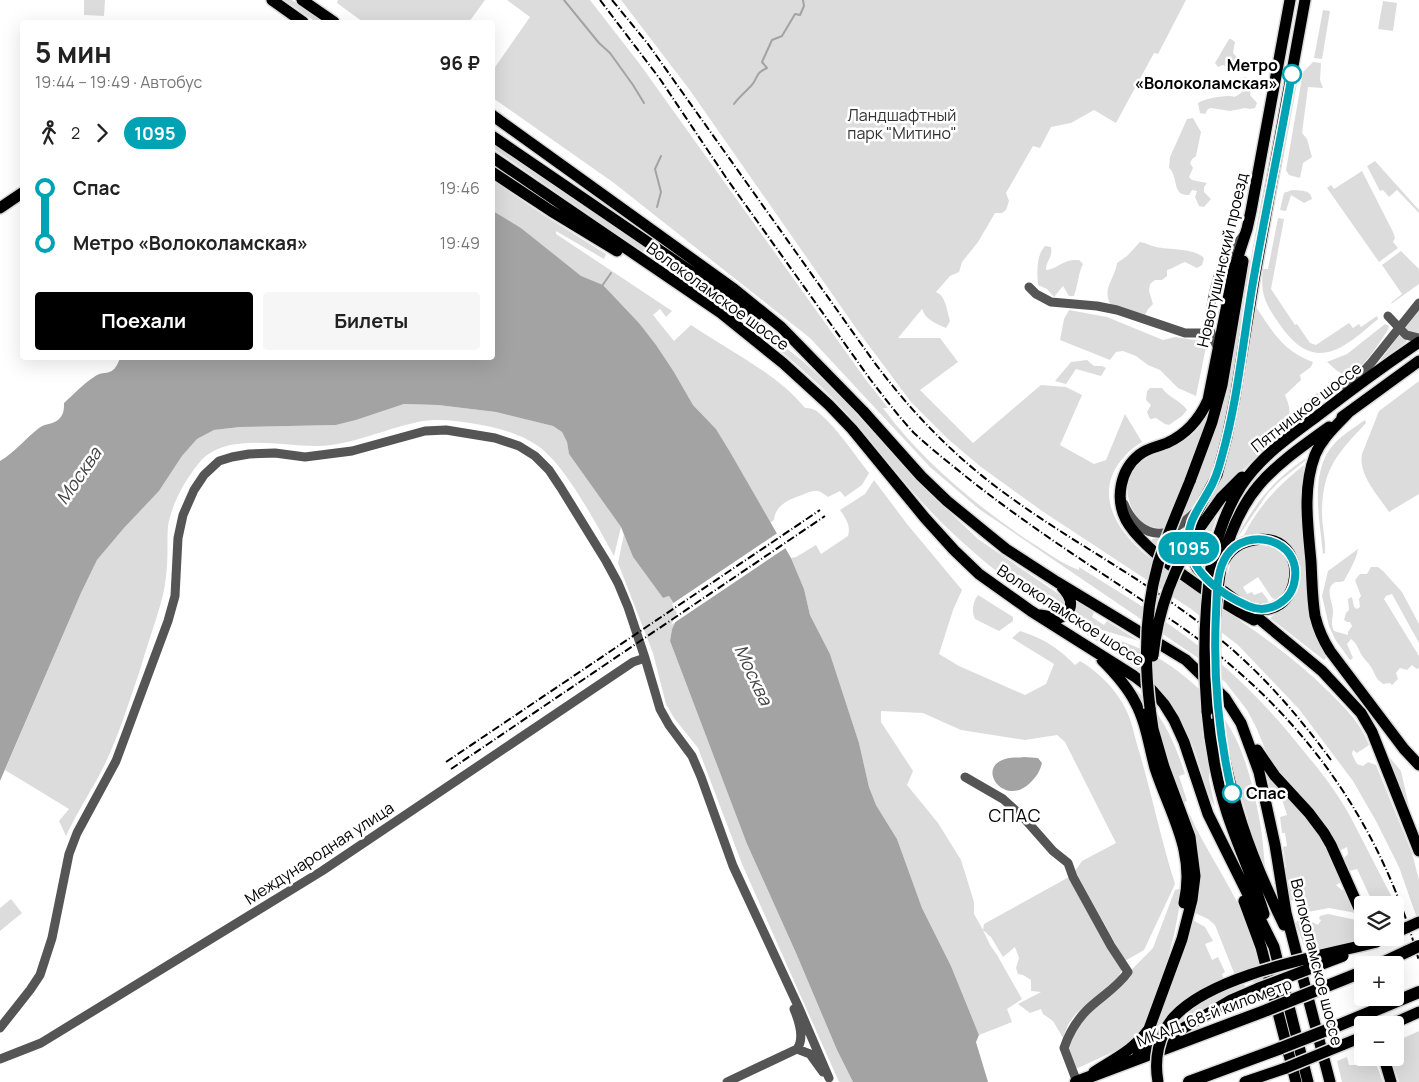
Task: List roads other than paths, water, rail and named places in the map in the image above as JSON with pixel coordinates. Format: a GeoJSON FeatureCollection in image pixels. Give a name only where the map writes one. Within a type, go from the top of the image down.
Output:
{"type":"FeatureCollection","features":[{"type":"Feature","properties":{"kind":"highway"},"geometry":{"type":"LineString","coordinates":[[1397,956],[1419,946]]}},
{"type":"Feature","properties":{"kind":"highway","name":"МКАД, 68-й километр"},"geometry":{"type":"LineString","coordinates":[[1077,1082],[1354,975]]}},
{"type":"Feature","properties":{"kind":"highway"},"geometry":{"type":"LineString","coordinates":[[1189,1082],[1281,1048],[1419,992]]}},
{"type":"Feature","properties":{"kind":"main road"},"geometry":{"type":"LineString","coordinates":[[272,0],[300,20]]}},
{"type":"Feature","properties":{"kind":"main road"},"geometry":{"type":"LineString","coordinates":[[302,0],[331,20]]}},
{"type":"Feature","properties":{"kind":"main road","name":"Новотушинский проезд"},"geometry":{"type":"LineString","coordinates":[[1121,486],[1128,469],[1139,455],[1188,430],[1196,422],[1208,400],[1234,269],[1247,229],[1289,4]]}},
{"type":"Feature","properties":{"kind":"main road","name":"Новотушинский проезд"},"geometry":{"type":"LineString","coordinates":[[1234,599],[1207,579],[1197,568],[1188,545],[1188,535],[1196,512],[1216,475],[1229,429],[1304,5]]}},
{"type":"Feature","properties":{"kind":"main road","name":"Волоколамское шоссе"},"geometry":{"type":"LineString","coordinates":[[495,117],[734,289],[781,327],[862,411],[921,476],[947,501],[1006,549],[1186,660],[1225,698],[1241,723],[1257,765],[1265,795],[1281,888],[1293,942],[1330,1082]]}},
{"type":"Feature","properties":{"kind":"main road","name":"Волоколамское шоссе"},"geometry":{"type":"LineString","coordinates":[[495,138],[752,313],[818,366]]}},
{"type":"Feature","properties":{"kind":"main road","name":"Волоколамское шоссе"},"geometry":{"type":"LineString","coordinates":[[495,159],[744,331],[804,380],[852,429],[925,518],[954,550],[996,587],[1134,676],[1151,689],[1164,704],[1174,720],[1184,742],[1208,814],[1274,947],[1308,1082]]}},
{"type":"Feature","properties":{"kind":"main road"},"geometry":{"type":"LineString","coordinates":[[495,174],[614,249],[638,263],[657,270]]}},
{"type":"Feature","properties":{"kind":"main road"},"geometry":{"type":"LineString","coordinates":[[0,208],[20,194]]}},
{"type":"Feature","properties":{"kind":"main road"},"geometry":{"type":"LineString","coordinates":[[0,217],[20,203]]}},
{"type":"Feature","properties":{"kind":"main road"},"geometry":{"type":"LineString","coordinates":[[1077,1082],[1123,1054],[1143,1038],[1156,1011],[1191,909],[1195,876],[1191,843],[1162,760],[1150,708],[1146,675],[1149,615],[1153,587],[1165,542],[1212,422],[1222,385],[1247,229]]}},
{"type":"Feature","properties":{"kind":"main road","name":"Пятницкое шоссе"},"geometry":{"type":"LineString","coordinates":[[1293,942],[1252,855],[1237,814],[1223,754],[1218,718],[1215,638],[1218,535],[1233,500],[1250,474],[1261,462],[1295,432],[1419,342]]}},
{"type":"Feature","properties":{"kind":"main road","name":"Пятницкое шоссе"},"geometry":{"type":"LineString","coordinates":[[1274,947],[1218,783],[1212,752],[1207,711],[1204,638],[1208,584],[1235,521],[1255,488],[1286,458],[1419,361]]}},
{"type":"Feature","properties":{"kind":"main road"},"geometry":{"type":"LineString","coordinates":[[1348,413],[1327,435],[1318,449],[1307,491],[1308,533],[1315,617],[1324,643],[1380,719],[1419,765]]}},
{"type":"Feature","properties":{"kind":"main road"},"geometry":{"type":"LineString","coordinates":[[1150,708],[1151,676],[1159,618],[1167,590],[1176,569],[1201,526],[1221,498],[1236,482],[1261,462]]}},
{"type":"Feature","properties":{"kind":"main road"},"geometry":{"type":"LineString","coordinates":[[1121,486],[1121,508],[1126,520],[1142,541],[1186,576],[1235,610],[1274,631]]}},
{"type":"Feature","properties":{"kind":"main road"},"geometry":{"type":"LineString","coordinates":[[1216,563],[1236,547],[1258,539],[1275,542],[1282,546],[1292,558],[1296,573],[1295,582],[1286,598],[1278,605],[1264,610],[1255,609],[1234,599]]}},
{"type":"Feature","properties":{"kind":"main road"},"geometry":{"type":"LineString","coordinates":[[1031,611],[1059,618],[1067,614],[1071,602],[1057,582]]}},
{"type":"Feature","properties":{"kind":"main road"},"geometry":{"type":"LineString","coordinates":[[1234,599],[1350,692],[1380,719]]}},
{"type":"Feature","properties":{"kind":"main road"},"geometry":{"type":"LineString","coordinates":[[1088,647],[1122,681],[1136,704],[1163,790],[1183,841],[1187,864],[1186,892],[1172,964]]}},
{"type":"Feature","properties":{"kind":"main road"},"geometry":{"type":"LineString","coordinates":[[1319,668],[1327,664],[1330,658],[1330,651]]}},
{"type":"Feature","properties":{"kind":"main road"},"geometry":{"type":"LineString","coordinates":[[1319,668],[1356,706],[1366,721],[1419,851]]}},
{"type":"Feature","properties":{"kind":"main road"},"geometry":{"type":"LineString","coordinates":[[1241,723],[1275,776],[1317,823],[1331,845],[1354,897]]}},
{"type":"Feature","properties":{"kind":"main road"},"geometry":{"type":"LineString","coordinates":[[1208,814],[1253,924],[1296,1082]]}},
{"type":"Feature","properties":{"kind":"main road"},"geometry":{"type":"LineString","coordinates":[[1404,929],[1419,922]]}},
{"type":"Feature","properties":{"kind":"main road"},"geometry":{"type":"LineString","coordinates":[[1404,928],[1408,927]]}},
{"type":"Feature","properties":{"kind":"main road"},"geometry":{"type":"LineString","coordinates":[[1158,1082],[1156,1061],[1158,1046],[1164,1033],[1174,1017],[1200,997],[1262,971],[1358,946]]}},
{"type":"Feature","properties":{"kind":"main road"},"geometry":{"type":"LineString","coordinates":[[1118,1066],[1231,1000],[1366,946]]}},
{"type":"Feature","properties":{"kind":"main road"},"geometry":{"type":"LineString","coordinates":[[1404,1019],[1419,1012]]}},
{"type":"Feature","properties":{"kind":"main road"},"geometry":{"type":"LineString","coordinates":[[1248,1081],[1286,1068],[1354,1040]]}},
{"type":"Feature","properties":{"kind":"main road"},"geometry":{"type":"LineString","coordinates":[[1386,1066],[1391,1082]]}},
{"type":"Feature","properties":{"kind":"street"},"geometry":{"type":"LineString","coordinates":[[1289,4],[1297,2],[1304,5]]}},
{"type":"Feature","properties":{"kind":"street"},"geometry":{"type":"LineString","coordinates":[[1218,348],[1211,334],[1210,315],[1217,280],[1222,264],[1247,229]]}},
{"type":"Feature","properties":{"kind":"street"},"geometry":{"type":"LineString","coordinates":[[1029,287],[1036,294],[1051,302],[1097,306],[1117,310],[1185,333],[1211,334]]}},
{"type":"Feature","properties":{"kind":"street"},"geometry":{"type":"LineString","coordinates":[[1342,397],[1419,303]]}},
{"type":"Feature","properties":{"kind":"street"},"geometry":{"type":"LineString","coordinates":[[1388,316],[1409,337],[1419,338]]}},
{"type":"Feature","properties":{"kind":"street"},"geometry":{"type":"LineString","coordinates":[[0,1028],[40,975],[52,938],[69,854],[77,833],[116,761],[168,621],[175,596],[178,538],[183,515],[194,490],[211,467],[219,461],[249,454],[275,453],[305,457],[352,451],[425,431],[446,430],[468,432],[496,438],[518,446],[535,456],[549,470],[606,560],[618,583],[645,658],[660,709],[669,725],[692,756],[734,866],[830,1080]]}},
{"type":"Feature","properties":{"kind":"street"},"geometry":{"type":"LineString","coordinates":[[1121,486],[1126,507],[1132,518],[1139,526],[1148,531],[1168,532],[1178,527],[1196,512]]}},
{"type":"Feature","properties":{"kind":"street","name":"Международная улица"},"geometry":{"type":"LineString","coordinates":[[0,1058],[41,1043],[322,871],[633,662],[645,658]]}},
{"type":"Feature","properties":{"kind":"street"},"geometry":{"type":"LineString","coordinates":[[965,778],[1003,799],[1068,863],[1073,877],[1106,937],[1128,972],[1122,981],[1087,1010],[1077,1021],[1068,1036],[1064,1048],[1077,1082]]}},
{"type":"Feature","properties":{"kind":"street"},"geometry":{"type":"LineString","coordinates":[[727,1082],[797,1050],[801,1042],[801,1036],[789,987]]}},
{"type":"Feature","properties":{"kind":"street"},"geometry":{"type":"LineString","coordinates":[[797,1050],[810,1054],[830,1080]]}},
{"type":"Feature","properties":{"kind":"water","name":"Москва"},"geometry":{"type":"Polygon","coordinates":[[[495,212],[521,228],[581,276],[603,285],[639,323],[674,372],[693,405],[716,429],[791,558],[804,589],[810,615],[830,654],[859,743],[869,787],[876,805],[897,839],[922,908],[951,966],[979,1035],[976,1042],[988,1082],[853,1082],[837,1050],[747,844],[670,641],[672,629],[680,613],[669,596],[663,598],[633,557],[621,527],[569,454],[567,442],[562,432],[553,426],[496,412],[438,405],[404,404],[336,425],[240,427],[214,430],[197,439],[182,456],[159,491],[97,560],[0,781],[0,461],[39,428],[58,420],[63,413],[64,403],[82,386],[94,377],[111,371],[119,360],[495,360],[495,212]]]}},
{"type":"Feature","properties":{"kind":"water"},"geometry":{"type":"Polygon","coordinates":[[[1007,758],[1038,758],[1042,763],[1035,778],[1021,790],[1011,791],[1003,789],[993,777],[993,770],[996,764],[1007,758]]]}},
{"type":"Feature","properties":{"kind":"waterway"},"geometry":{"type":"LineString","coordinates":[[564,0],[599,43],[610,53],[644,103]]}},
{"type":"Feature","properties":{"kind":"waterway"},"geometry":{"type":"LineString","coordinates":[[734,104],[751,86],[758,74],[767,68],[762,62],[772,40],[782,36],[795,14],[800,15],[804,6],[803,0]]}},
{"type":"Feature","properties":{"kind":"waterway"},"geometry":{"type":"LineString","coordinates":[[657,207],[661,192],[655,169],[661,156]]}},
{"type":"Feature","properties":{"kind":"waterway"},"geometry":{"type":"LineString","coordinates":[[602,286],[611,273]]}},
{"type":"Feature","properties":{"kind":"railway"},"geometry":{"type":"LineString","coordinates":[[600,0],[660,79],[727,179],[870,379],[914,433],[964,475],[1014,513],[1170,619],[1215,652],[1256,688],[1293,726],[1326,767],[1356,811],[1381,858],[1402,908],[1419,961]]}},
{"type":"Feature","properties":{"kind":"railway"},"geometry":{"type":"LineString","coordinates":[[612,0],[648,44],[874,362],[930,428],[978,473],[995,486],[1024,507],[1171,602],[1227,645],[1256,671],[1307,729],[1331,760]]}},
{"type":"Feature","properties":{"kind":"railway"},"geometry":{"type":"LineString","coordinates":[[446,762],[820,510]]}},
{"type":"Feature","properties":{"kind":"railway"},"geometry":{"type":"LineString","coordinates":[[451,769],[825,516]]}},
{"type":"Feature","properties":{"kind":"place","name":"Метро «Волоколамская»"},"geometry":{"type":"Point","coordinates":[1292,74]}},
{"type":"Feature","properties":{"kind":"place","name":"Спас"},"geometry":{"type":"Point","coordinates":[1232,793]}},
{"type":"Feature","properties":{"kind":"district","name":"СПАС"},"geometry":{"type":"Point","coordinates":[1015,816]}},
{"type":"Feature","properties":{"kind":"park label","name":"Ландшафтный парк \"Митино\""},"geometry":{"type":"Point","coordinates":[902,124]}}]}
